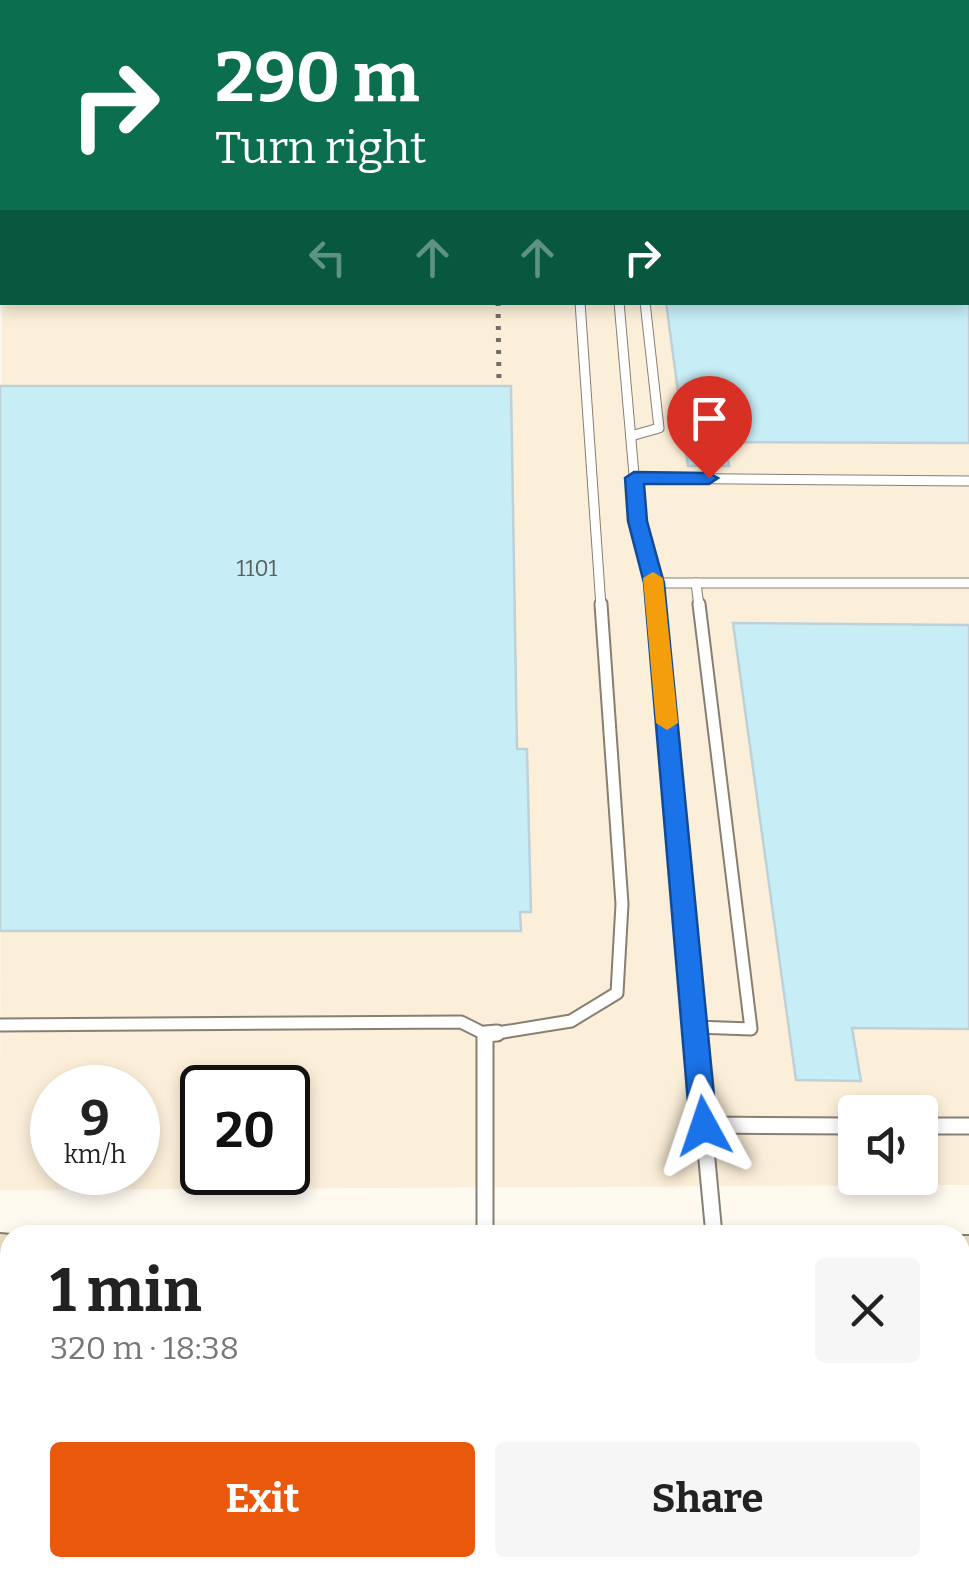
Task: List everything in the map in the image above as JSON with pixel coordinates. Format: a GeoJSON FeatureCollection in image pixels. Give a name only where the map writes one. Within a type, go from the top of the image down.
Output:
{"type":"FeatureCollection","features":[{"type":"Feature","properties":{"kind":"lane"},"geometry":{"type":"LineString","coordinates":[[0,1026],[461,1022],[484,1034],[568,1024],[594,1013],[618,993],[622,904],[580,305]]}},
{"type":"Feature","properties":{"kind":"lane"},"geometry":{"type":"LineString","coordinates":[[619,305],[638,521],[654,583],[713,1225]]}},
{"type":"Feature","properties":{"kind":"lane"},"geometry":{"type":"LineString","coordinates":[[630,436],[659,428],[645,305]]}},
{"type":"Feature","properties":{"kind":"lane"},"geometry":{"type":"LineString","coordinates":[[634,478],[969,481]]}},
{"type":"Feature","properties":{"kind":"lane"},"geometry":{"type":"LineString","coordinates":[[654,583],[969,583]]}},
{"type":"Feature","properties":{"kind":"lane"},"geometry":{"type":"LineString","coordinates":[[695,1027],[751,1029],[696,583]]}},
{"type":"Feature","properties":{"kind":"lane"},"geometry":{"type":"LineString","coordinates":[[484,1034],[484,1225]]}},
{"type":"Feature","properties":{"kind":"lane"},"geometry":{"type":"LineString","coordinates":[[704,1126],[838,1126]]}},
{"type":"Feature","properties":{"kind":"lane"},"geometry":{"type":"LineString","coordinates":[[938,1126],[969,1126]]}},
{"type":"Feature","properties":{"kind":"shaded area"},"geometry":{"type":"Polygon","coordinates":[[[1,305],[969,305],[969,1185],[938,1185],[938,1095],[838,1095],[838,1186],[310,1188],[310,1065],[180,1065],[180,1189],[160,1189],[160,1065],[30,1065],[30,1190],[0,1190],[1,305]]]}},
{"type":"Feature","properties":{"kind":"building"},"geometry":{"type":"Polygon","coordinates":[[[666,305],[969,305],[969,443],[725,442],[729,466],[688,466],[666,305]]]}},
{"type":"Feature","properties":{"kind":"building"},"geometry":{"type":"Polygon","coordinates":[[[0,386],[511,386],[517,749],[527,749],[531,912],[520,912],[521,931],[0,931],[0,386]]]}},
{"type":"Feature","properties":{"kind":"building"},"geometry":{"type":"Polygon","coordinates":[[[733,623],[969,625],[969,1029],[852,1028],[861,1081],[796,1080],[733,623]]]}},
{"type":"Feature","properties":{"kind":"railway"},"geometry":{"type":"LineString","coordinates":[[498,305],[499,384]]}},
{"type":"Feature","properties":{"kind":"slow traffic"},"geometry":{"type":"LineString","coordinates":[[653,578],[667,723]]}},
{"type":"Feature","properties":{"kind":"route"},"geometry":{"type":"LineString","coordinates":[[704,1126],[654,583],[638,521],[634,478],[709,478]]}}]}
